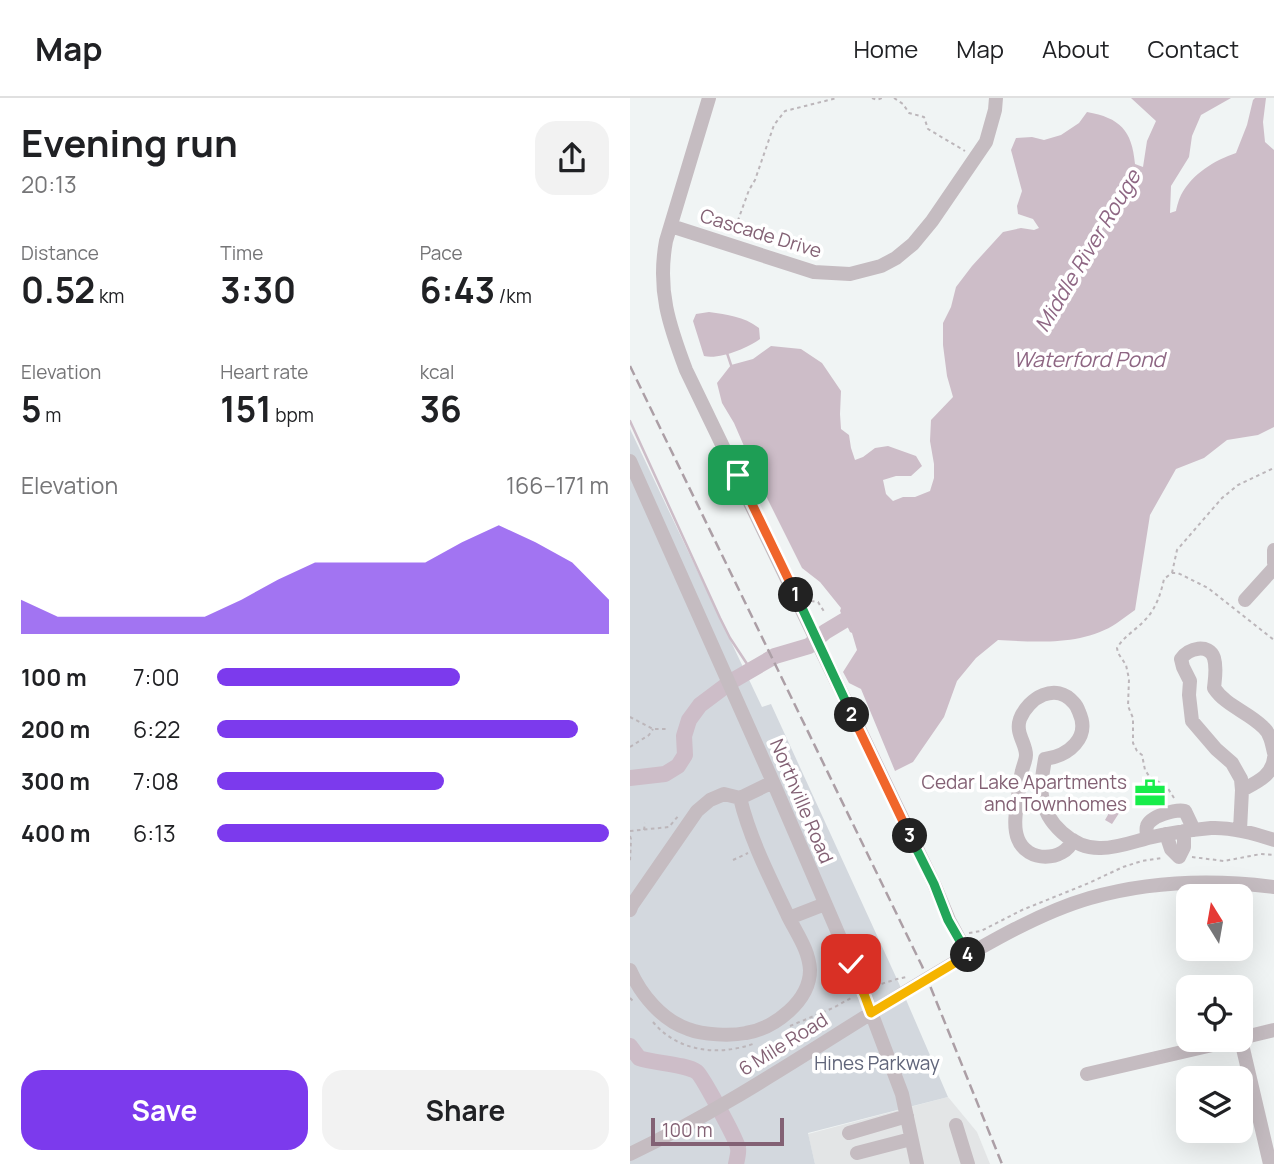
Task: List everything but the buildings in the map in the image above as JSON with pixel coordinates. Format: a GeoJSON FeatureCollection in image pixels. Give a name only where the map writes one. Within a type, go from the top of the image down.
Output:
{"type":"FeatureCollection","features":[{"type":"Feature","properties":{"kind":"street","name":"Cascade Drive"},"geometry":{"type":"LineString","coordinates":[[709,98],[663,256],[665,304],[671,330],[686,370],[934,884],[948,920],[968,955]]}},
{"type":"Feature","properties":{"kind":"street","name":"Cascade Drive"},"geometry":{"type":"LineString","coordinates":[[671,226],[814,272],[850,274],[881,266],[896,258],[932,221],[986,142],[996,98]]}},
{"type":"Feature","properties":{"kind":"street","name":"Northville Road"},"geometry":{"type":"LineString","coordinates":[[630,461],[774,782],[871,1013],[902,1094],[917,1164]]}},
{"type":"Feature","properties":{"kind":"street"},"geometry":{"type":"LineString","coordinates":[[1245,600],[1274,566],[1274,550]]}},
{"type":"Feature","properties":{"kind":"street"},"geometry":{"type":"LineString","coordinates":[[1240,830],[1241,779],[1232,763],[1192,722],[1190,681],[1181,659],[1185,652],[1192,649],[1211,652],[1216,671],[1214,688],[1226,701],[1264,727],[1271,739],[1273,764],[1266,776],[1242,790]]}},
{"type":"Feature","properties":{"kind":"street"},"geometry":{"type":"LineString","coordinates":[[1190,689],[1214,688]]}},
{"type":"Feature","properties":{"kind":"street"},"geometry":{"type":"LineString","coordinates":[[1026,754],[1045,759],[1055,758],[1078,743],[1083,730],[1074,702],[1063,695],[1044,694],[1025,709],[1019,723],[1019,734],[1026,754],[1016,817],[1018,839],[1026,851],[1040,857],[1058,855],[1065,851],[1073,840]]}},
{"type":"Feature","properties":{"kind":"street"},"geometry":{"type":"LineString","coordinates":[[1045,759],[1041,781],[1046,813],[1057,828],[1088,847],[1100,849],[1166,834],[1215,828],[1240,830],[1274,840]]}},
{"type":"Feature","properties":{"kind":"street"},"geometry":{"type":"LineString","coordinates":[[630,911],[696,811],[710,800],[724,794],[740,798],[774,782]]}},
{"type":"Feature","properties":{"kind":"street"},"geometry":{"type":"LineString","coordinates":[[630,970],[646,996],[664,1016],[689,1030],[719,1034],[747,1033],[788,1012],[804,995],[810,971],[806,950],[746,822],[740,798]]}},
{"type":"Feature","properties":{"kind":"street"},"geometry":{"type":"LineString","coordinates":[[1147,838],[1146,826],[1150,822],[1173,810],[1185,811],[1189,830],[1179,857],[1181,882]]}},
{"type":"Feature","properties":{"kind":"street"},"geometry":{"type":"LineString","coordinates":[[1166,834],[1171,849],[1179,857]]}},
{"type":"Feature","properties":{"kind":"street","name":"6 Mile Road"},"geometry":{"type":"LineString","coordinates":[[630,1154],[704,1115],[968,955],[1062,908],[1118,892],[1181,882],[1274,887]]}},
{"type":"Feature","properties":{"kind":"street"},"geometry":{"type":"LineString","coordinates":[[789,918],[825,904]]}},
{"type":"Feature","properties":{"kind":"street"},"geometry":{"type":"LineString","coordinates":[[1253,1036],[1274,1030]]}},
{"type":"Feature","properties":{"kind":"street"},"geometry":{"type":"LineString","coordinates":[[1087,1074],[1182,1052]]}},
{"type":"Feature","properties":{"kind":"street"},"geometry":{"type":"LineString","coordinates":[[1244,1052],[1270,1164]]}},
{"type":"Feature","properties":{"kind":"street"},"geometry":{"type":"LineString","coordinates":[[849,1133],[907,1116]]}},
{"type":"Feature","properties":{"kind":"street"},"geometry":{"type":"LineString","coordinates":[[956,1125],[968,1164]]}},
{"type":"Feature","properties":{"kind":"street"},"geometry":{"type":"LineString","coordinates":[[857,1153],[911,1139]]}},
{"type":"Feature","properties":{"kind":"path"},"geometry":{"type":"LineString","coordinates":[[729,244],[774,125],[785,111],[837,98]]}},
{"type":"Feature","properties":{"kind":"path"},"geometry":{"type":"LineString","coordinates":[[872,98],[881,98]]}},
{"type":"Feature","properties":{"kind":"path"},"geometry":{"type":"LineString","coordinates":[[894,98],[903,104],[909,113],[923,117],[928,129],[975,158]]}},
{"type":"Feature","properties":{"kind":"path"},"geometry":{"type":"LineString","coordinates":[[1172,573],[1177,550],[1222,498],[1238,485],[1274,468]]}},
{"type":"Feature","properties":{"kind":"path"},"geometry":{"type":"LineString","coordinates":[[1174,798],[1167,788],[1149,776],[1142,755],[1133,744],[1133,718],[1128,706],[1129,679],[1126,665],[1116,648],[1123,638],[1147,619],[1157,601],[1164,579],[1172,573],[1178,573],[1208,588],[1274,640]]}},
{"type":"Feature","properties":{"kind":"path"},"geometry":{"type":"LineString","coordinates":[[802,608],[813,600],[825,613]]}},
{"type":"Feature","properties":{"kind":"path"},"geometry":{"type":"LineString","coordinates":[[630,717],[653,729],[668,729]]}},
{"type":"Feature","properties":{"kind":"path"},"geometry":{"type":"LineString","coordinates":[[630,747],[649,735],[653,729]]}},
{"type":"Feature","properties":{"kind":"path"},"geometry":{"type":"LineString","coordinates":[[630,831],[669,827],[679,815]]}},
{"type":"Feature","properties":{"kind":"path"},"geometry":{"type":"LineString","coordinates":[[668,822],[669,827]]}},
{"type":"Feature","properties":{"kind":"path"},"geometry":{"type":"LineString","coordinates":[[630,861],[631,837],[643,831],[645,823]]}},
{"type":"Feature","properties":{"kind":"path"},"geometry":{"type":"LineString","coordinates":[[733,860],[758,849]]}},
{"type":"Feature","properties":{"kind":"shaded area"},"geometry":{"type":"Polygon","coordinates":[[[948,1097],[977,1132],[990,1164],[815,1164],[808,1134],[948,1097]]]}},
{"type":"Feature","properties":{"kind":"green space","name":"Hines Parkway"},"geometry":{"type":"Polygon","coordinates":[[[630,429],[762,707],[771,704],[948,1097],[808,1133],[815,1164],[630,1164],[630,429]]]}},
{"type":"Feature","properties":{"kind":"water","name":"Waterford Pond"},"geometry":{"type":"Polygon","coordinates":[[[1131,98],[1231,98],[1201,115],[1192,136],[1189,157],[1171,186],[1170,213],[1176,211],[1181,195],[1198,174],[1236,153],[1253,100],[1266,98],[1263,122],[1265,142],[1274,150],[1274,427],[1258,435],[1227,440],[1204,458],[1176,469],[1150,515],[1135,610],[1117,623],[1090,636],[1044,642],[998,640],[976,658],[957,681],[944,717],[913,762],[895,771],[861,689],[849,683],[843,672],[857,650],[841,608],[820,582],[802,568],[722,403],[717,383],[731,365],[753,359],[771,346],[801,349],[822,363],[841,391],[841,429],[849,435],[855,460],[875,448],[888,446],[916,456],[922,466],[911,476],[896,476],[883,480],[886,494],[893,501],[930,491],[934,478],[931,420],[953,397],[947,376],[943,323],[956,287],[1003,232],[1039,228],[1033,219],[1018,214],[1017,206],[1022,191],[1011,150],[1016,138],[1032,137],[1044,140],[1061,135],[1079,123],[1087,112],[1116,122],[1131,142],[1135,164],[1143,167],[1147,141],[1156,121],[1131,98]]]}},
{"type":"Feature","properties":{"kind":"water"},"geometry":{"type":"Polygon","coordinates":[[[709,312],[753,324],[759,328],[760,339],[733,352],[704,356],[693,321],[696,314],[709,312]]]}},
{"type":"Feature","properties":{"kind":"water"},"geometry":{"type":"Polygon","coordinates":[[[1117,799],[1123,807],[1112,824],[1105,820],[1117,799]]]}},
{"type":"Feature","properties":{"kind":"waterway"},"geometry":{"type":"LineString","coordinates":[[727,353],[731,365]]}},
{"type":"Feature","properties":{"kind":"waterway"},"geometry":{"type":"LineString","coordinates":[[630,421],[720,618],[751,670]]}},
{"type":"Feature","properties":{"kind":"waterway","name":"Middle River Rouge"},"geometry":{"type":"LineString","coordinates":[[630,778],[665,774],[678,766],[685,755],[684,736],[689,720],[700,705],[732,681],[775,656],[809,646],[845,620]]}},
{"type":"Feature","properties":{"kind":"waterway","name":"Middle River Rouge"},"geometry":{"type":"LineString","coordinates":[[630,1046],[639,1058],[697,1072],[736,1143],[736,1164]]}},
{"type":"Feature","properties":{"kind":"railway"},"geometry":{"type":"LineString","coordinates":[[630,366],[922,966],[1002,1164]]}},
{"type":"Feature","properties":{"kind":"place","name":"Cedar Lake Apartments and Townhomes"},"geometry":{"type":"Point","coordinates":[1150,793]}},
{"type":"Feature","properties":{"kind":"route"},"geometry":{"type":"LineString","coordinates":[[738,475],[934,884],[948,920],[968,955],[871,1013],[851,964]]}}]}
